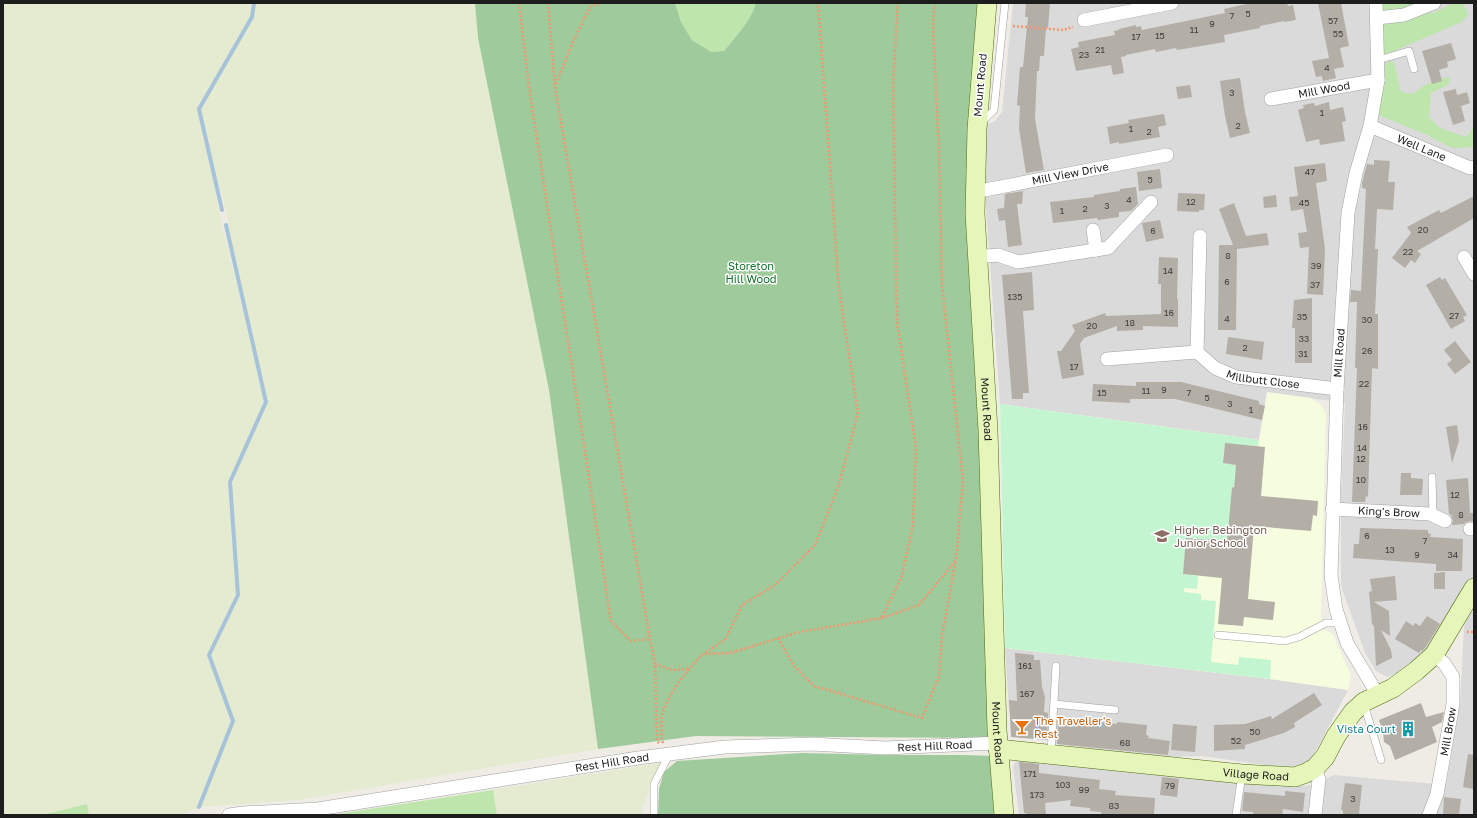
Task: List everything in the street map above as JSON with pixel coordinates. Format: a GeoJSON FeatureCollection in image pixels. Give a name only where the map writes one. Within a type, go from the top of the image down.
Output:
{"type":"FeatureCollection","features":[{"type":"Feature","properties":{"kind":"main road","name":"Mount Road"},"geometry":{"type":"LineString","coordinates":[[987,3],[977,128],[974,192],[988,430],[993,633],[1003,747],[1004,815]]}},
{"type":"Feature","properties":{"kind":"main road","name":"Village Road"},"geometry":{"type":"LineString","coordinates":[[1003,747],[1051,754],[1242,774],[1295,777],[1315,768],[1325,756],[1352,712],[1371,698],[1393,688],[1434,655],[1474,588]]}},
{"type":"Feature","properties":{"kind":"street"},"geometry":{"type":"LineString","coordinates":[[1084,20],[1172,3]]}},
{"type":"Feature","properties":{"kind":"street","name":"Mill Road"},"geometry":{"type":"LineString","coordinates":[[1371,698],[1340,623],[1336,609],[1331,576],[1336,389],[1348,212],[1356,173],[1370,126],[1378,80],[1376,3]]}},
{"type":"Feature","properties":{"kind":"street"},"geometry":{"type":"LineString","coordinates":[[1377,18],[1404,15],[1434,3]]}},
{"type":"Feature","properties":{"kind":"street","name":"Mill Wood"},"geometry":{"type":"LineString","coordinates":[[1271,99],[1378,80]]}},
{"type":"Feature","properties":{"kind":"street","name":"Well Lane"},"geometry":{"type":"LineString","coordinates":[[1370,126],[1470,168],[1474,166]]}},
{"type":"Feature","properties":{"kind":"street","name":"Mill View Drive"},"geometry":{"type":"LineString","coordinates":[[974,192],[1167,155]]}},
{"type":"Feature","properties":{"kind":"street"},"geometry":{"type":"LineString","coordinates":[[977,257],[998,255],[1018,262],[1108,248],[1151,202]]}},
{"type":"Feature","properties":{"kind":"street"},"geometry":{"type":"LineString","coordinates":[[1093,230],[1096,250]]}},
{"type":"Feature","properties":{"kind":"street"},"geometry":{"type":"LineString","coordinates":[[1107,359],[1197,352],[1200,236]]}},
{"type":"Feature","properties":{"kind":"street"},"geometry":{"type":"LineString","coordinates":[[1464,257],[1474,274]]}},
{"type":"Feature","properties":{"kind":"street","name":"Millbutt Close"},"geometry":{"type":"LineString","coordinates":[[1197,352],[1215,368],[1236,377],[1336,389]]}},
{"type":"Feature","properties":{"kind":"street","name":"King's Brow"},"geometry":{"type":"LineString","coordinates":[[1332,509],[1430,514],[1445,521]]}},
{"type":"Feature","properties":{"kind":"street","name":"Mill Brow"},"geometry":{"type":"LineString","coordinates":[[1429,815],[1437,794],[1453,704],[1453,677],[1444,663],[1434,655]]}},
{"type":"Feature","properties":{"kind":"street","name":"Rest Hill Road"},"geometry":{"type":"LineString","coordinates":[[229,815],[318,809],[670,753],[725,746],[811,744],[885,748],[1003,747]]}},
{"type":"Feature","properties":{"kind":"street"},"geometry":{"type":"LineString","coordinates":[[1315,768],[1319,780],[1315,815]]}},
{"type":"Feature","properties":{"kind":"lane"},"geometry":{"type":"LineString","coordinates":[[977,128],[994,110],[1004,3]]}},
{"type":"Feature","properties":{"kind":"lane"},"geometry":{"type":"LineString","coordinates":[[1378,60],[1409,52],[1414,69]]}},
{"type":"Feature","properties":{"kind":"lane"},"geometry":{"type":"LineString","coordinates":[[1432,477],[1433,515]]}},
{"type":"Feature","properties":{"kind":"lane"},"geometry":{"type":"LineString","coordinates":[[1218,635],[1285,641],[1299,637],[1326,623],[1340,623]]}},
{"type":"Feature","properties":{"kind":"lane"},"geometry":{"type":"LineString","coordinates":[[1051,754],[1056,666]]}},
{"type":"Feature","properties":{"kind":"lane"},"geometry":{"type":"LineString","coordinates":[[1371,698],[1381,760]]}},
{"type":"Feature","properties":{"kind":"lane"},"geometry":{"type":"LineString","coordinates":[[1054,704],[1115,710]]}},
{"type":"Feature","properties":{"kind":"lane"},"geometry":{"type":"LineString","coordinates":[[654,815],[654,784],[670,753]]}},
{"type":"Feature","properties":{"kind":"lane"},"geometry":{"type":"LineString","coordinates":[[1236,815],[1242,774]]}},
{"type":"Feature","properties":{"kind":"path"},"geometry":{"type":"LineString","coordinates":[[519,3],[529,87],[611,621],[631,641],[650,639]]}},
{"type":"Feature","properties":{"kind":"path"},"geometry":{"type":"LineString","coordinates":[[548,3],[555,87],[655,664],[657,741],[670,753]]}},
{"type":"Feature","properties":{"kind":"path"},"geometry":{"type":"LineString","coordinates":[[555,87],[574,39],[590,7],[600,3]]}},
{"type":"Feature","properties":{"kind":"path"},"geometry":{"type":"LineString","coordinates":[[670,753],[662,740],[662,716],[671,696],[689,669],[703,654],[724,640],[742,605],[775,585],[815,545],[839,485],[858,413],[839,289],[818,3]]}},
{"type":"Feature","properties":{"kind":"path"},"geometry":{"type":"LineString","coordinates":[[882,618],[901,579],[913,525],[916,448],[897,322],[893,83],[898,3]]}},
{"type":"Feature","properties":{"kind":"path"},"geometry":{"type":"LineString","coordinates":[[778,638],[794,666],[814,686],[922,718],[939,676],[942,635],[956,560],[964,481],[942,285],[939,155],[933,25],[935,3]]}},
{"type":"Feature","properties":{"kind":"path"},"geometry":{"type":"LineString","coordinates":[[1002,25],[1064,30],[1073,27],[1084,20]]}},
{"type":"Feature","properties":{"kind":"path"},"geometry":{"type":"LineString","coordinates":[[703,654],[730,653],[799,632],[882,618],[919,605],[956,560]]}},
{"type":"Feature","properties":{"kind":"path"},"geometry":{"type":"LineString","coordinates":[[655,664],[672,670],[689,669]]}},
{"type":"Feature","properties":{"kind":"shaded area"},"geometry":{"type":"Polygon","coordinates":[[[3,3],[475,3],[478,38],[549,390],[598,749],[297,800],[199,807],[181,815],[89,815],[87,804],[42,815],[3,815],[3,3]],[[201,118],[222,225],[262,385],[228,224],[226,210],[201,118]]]}},
{"type":"Feature","properties":{"kind":"shaded area"},"geometry":{"type":"Polygon","coordinates":[[[1013,3],[1474,3],[1474,577],[1425,652],[1395,674],[1387,677],[1376,671],[1365,653],[1341,586],[1341,495],[1345,403],[1267,392],[1259,440],[1000,404],[983,167],[987,124],[995,121],[1002,112],[1013,3]]]}},
{"type":"Feature","properties":{"kind":"shaded area","name":"Higher Bebington Junior School"},"geometry":{"type":"Polygon","coordinates":[[[1267,392],[1311,398],[1320,404],[1326,413],[1321,618],[1323,629],[1333,634],[1351,676],[1348,690],[1270,679],[1005,648],[1000,404],[1259,440],[1267,392]]]}},
{"type":"Feature","properties":{"kind":"shaded area","name":"Higher Bebington Junior School"},"geometry":{"type":"Polygon","coordinates":[[[1000,404],[1259,440],[1258,446],[1225,444],[1223,463],[1249,466],[1235,472],[1228,529],[1230,530],[1228,545],[1219,541],[1187,538],[1183,574],[1198,576],[1197,589],[1184,588],[1184,592],[1201,594],[1201,600],[1216,601],[1211,662],[1238,665],[1239,657],[1271,660],[1270,679],[1005,648],[1000,404]]]}},
{"type":"Feature","properties":{"kind":"shaded area"},"geometry":{"type":"Polygon","coordinates":[[[1474,598],[1474,815],[1019,815],[1013,767],[1017,759],[1301,786],[1312,785],[1334,775],[1446,785],[1460,705],[1464,627],[1471,602],[1474,598]]]}},
{"type":"Feature","properties":{"kind":"shaded area"},"geometry":{"type":"Polygon","coordinates":[[[1005,648],[1270,679],[1348,690],[1313,756],[1307,762],[1291,767],[1271,766],[1202,756],[1168,757],[1119,752],[1056,744],[1049,740],[1034,739],[1036,712],[1009,710],[1005,648]]]}},
{"type":"Feature","properties":{"kind":"shaded area"},"geometry":{"type":"Polygon","coordinates":[[[661,763],[642,808],[643,815],[497,815],[493,790],[661,763]]]}},
{"type":"Feature","properties":{"kind":"green space","name":"Storeton Hill Wood"},"geometry":{"type":"Polygon","coordinates":[[[475,3],[675,3],[681,22],[692,40],[711,52],[724,51],[747,22],[756,3],[982,3],[976,306],[990,738],[696,736],[598,749],[549,390],[478,38],[475,3]]]}},
{"type":"Feature","properties":{"kind":"green space"},"geometry":{"type":"Polygon","coordinates":[[[675,3],[756,3],[747,22],[724,51],[710,52],[692,40],[681,22],[675,3]]]}},
{"type":"Feature","properties":{"kind":"green space"},"geometry":{"type":"Polygon","coordinates":[[[1381,3],[1415,3],[1419,13],[1433,13],[1454,3],[1463,3],[1468,14],[1462,22],[1387,54],[1381,53],[1381,3]]]}},
{"type":"Feature","properties":{"kind":"green space"},"geometry":{"type":"Polygon","coordinates":[[[1388,61],[1394,62],[1401,92],[1413,94],[1425,85],[1447,77],[1450,78],[1448,85],[1431,93],[1429,117],[1440,128],[1466,137],[1474,127],[1474,147],[1452,148],[1425,134],[1376,114],[1385,84],[1383,69],[1388,61]]]}},
{"type":"Feature","properties":{"kind":"green space"},"geometry":{"type":"Polygon","coordinates":[[[802,753],[992,756],[997,815],[658,815],[659,789],[664,772],[677,761],[802,753]]]}},
{"type":"Feature","properties":{"kind":"green space"},"geometry":{"type":"Polygon","coordinates":[[[493,790],[497,815],[331,815],[493,790]]]}},
{"type":"Feature","properties":{"kind":"green space"},"geometry":{"type":"Polygon","coordinates":[[[87,804],[89,815],[42,815],[87,804]]]}},
{"type":"Feature","properties":{"kind":"building"},"geometry":{"type":"Polygon","coordinates":[[[1026,3],[1050,3],[1044,56],[1040,56],[1039,71],[1037,71],[1035,119],[1044,170],[1026,173],[1019,129],[1020,106],[1017,105],[1020,67],[1023,67],[1028,17],[1025,17],[1026,3]]]}},
{"type":"Feature","properties":{"kind":"building"},"geometry":{"type":"Polygon","coordinates":[[[1251,3],[1287,3],[1288,6],[1293,5],[1296,20],[1260,26],[1260,28],[1224,35],[1225,42],[1177,50],[1176,48],[1156,52],[1155,49],[1126,55],[1121,57],[1124,73],[1113,75],[1111,65],[1076,71],[1071,49],[1079,47],[1078,42],[1115,35],[1114,31],[1136,25],[1136,27],[1141,26],[1142,30],[1225,13],[1224,9],[1251,3]]]}},
{"type":"Feature","properties":{"kind":"building"},"geometry":{"type":"Polygon","coordinates":[[[1318,3],[1341,3],[1349,46],[1340,48],[1344,67],[1334,69],[1336,78],[1323,81],[1322,76],[1316,77],[1312,61],[1329,58],[1318,3]]]}},
{"type":"Feature","properties":{"kind":"building"},"geometry":{"type":"Polygon","coordinates":[[[1451,43],[1456,59],[1447,62],[1448,67],[1439,70],[1442,81],[1432,84],[1422,51],[1451,43]]]}},
{"type":"Feature","properties":{"kind":"building"},"geometry":{"type":"Polygon","coordinates":[[[1240,78],[1250,133],[1230,138],[1220,81],[1240,78]]]}},
{"type":"Feature","properties":{"kind":"building"},"geometry":{"type":"Polygon","coordinates":[[[1190,85],[1192,97],[1178,99],[1176,87],[1190,85]]]}},
{"type":"Feature","properties":{"kind":"building"},"geometry":{"type":"Polygon","coordinates":[[[1456,89],[1457,95],[1467,92],[1470,103],[1461,106],[1465,121],[1453,125],[1443,92],[1456,89]]]}},
{"type":"Feature","properties":{"kind":"building"},"geometry":{"type":"Polygon","coordinates":[[[1329,102],[1330,110],[1343,107],[1346,121],[1342,122],[1345,141],[1320,145],[1319,139],[1306,142],[1298,110],[1304,108],[1303,105],[1314,103],[1315,106],[1329,102]]]}},
{"type":"Feature","properties":{"kind":"building"},"geometry":{"type":"Polygon","coordinates":[[[1164,114],[1166,125],[1158,127],[1160,137],[1119,144],[1119,142],[1110,144],[1107,127],[1129,123],[1128,120],[1164,114]]]}},
{"type":"Feature","properties":{"kind":"building"},"geometry":{"type":"Polygon","coordinates":[[[1374,160],[1390,161],[1388,182],[1395,182],[1393,210],[1377,209],[1375,249],[1378,249],[1375,314],[1378,314],[1378,369],[1372,368],[1368,497],[1366,496],[1365,502],[1352,502],[1357,368],[1355,368],[1357,302],[1350,302],[1351,290],[1361,291],[1366,189],[1362,188],[1362,183],[1367,164],[1374,165],[1374,160]]]}},
{"type":"Feature","properties":{"kind":"building"},"geometry":{"type":"Polygon","coordinates":[[[1325,163],[1327,181],[1316,183],[1325,249],[1323,295],[1307,294],[1309,247],[1300,248],[1298,233],[1307,232],[1303,209],[1291,211],[1289,197],[1298,196],[1294,167],[1325,163]]]}},
{"type":"Feature","properties":{"kind":"building"},"geometry":{"type":"Polygon","coordinates":[[[1160,169],[1162,188],[1139,191],[1137,172],[1160,169]]]}},
{"type":"Feature","properties":{"kind":"building"},"geometry":{"type":"Polygon","coordinates":[[[1136,187],[1138,204],[1131,211],[1119,212],[1119,217],[1053,223],[1050,202],[1094,197],[1094,195],[1136,187]]]}},
{"type":"Feature","properties":{"kind":"building"},"geometry":{"type":"Polygon","coordinates":[[[1023,191],[1022,204],[1017,204],[1022,245],[1008,247],[1005,220],[999,221],[997,209],[1004,208],[1005,194],[1023,191]]]}},
{"type":"Feature","properties":{"kind":"building"},"geometry":{"type":"Polygon","coordinates":[[[1178,193],[1205,194],[1204,210],[1199,210],[1199,212],[1177,211],[1178,193]]]}},
{"type":"Feature","properties":{"kind":"building"},"geometry":{"type":"Polygon","coordinates":[[[1276,195],[1277,207],[1264,208],[1263,197],[1276,195]]]}},
{"type":"Feature","properties":{"kind":"building"},"geometry":{"type":"Polygon","coordinates":[[[1474,196],[1474,218],[1417,251],[1421,254],[1415,263],[1411,260],[1405,268],[1392,258],[1411,233],[1407,227],[1439,210],[1441,213],[1474,196]]]}},
{"type":"Feature","properties":{"kind":"building"},"geometry":{"type":"Polygon","coordinates":[[[1234,203],[1246,236],[1267,233],[1269,245],[1237,249],[1236,330],[1218,330],[1219,245],[1233,245],[1219,209],[1234,203]]]}},
{"type":"Feature","properties":{"kind":"building"},"geometry":{"type":"Polygon","coordinates":[[[1160,220],[1164,238],[1146,242],[1142,223],[1160,220]]]}},
{"type":"Feature","properties":{"kind":"building"},"geometry":{"type":"Polygon","coordinates":[[[1159,257],[1178,258],[1178,327],[1143,326],[1143,330],[1117,331],[1117,326],[1084,338],[1080,344],[1084,375],[1062,379],[1057,351],[1061,351],[1075,331],[1072,325],[1105,313],[1106,316],[1161,314],[1161,284],[1158,284],[1159,257]]]}},
{"type":"Feature","properties":{"kind":"building"},"geometry":{"type":"Polygon","coordinates":[[[1032,272],[1034,310],[1023,311],[1029,393],[1023,393],[1023,399],[1012,399],[1002,275],[1032,272]]]}},
{"type":"Feature","properties":{"kind":"building"},"geometry":{"type":"Polygon","coordinates":[[[1440,277],[1442,280],[1445,278],[1467,315],[1463,317],[1465,321],[1451,329],[1426,285],[1440,277]]]}},
{"type":"Feature","properties":{"kind":"building"},"geometry":{"type":"Polygon","coordinates":[[[1312,298],[1312,363],[1295,363],[1295,328],[1292,328],[1294,300],[1312,298]]]}},
{"type":"Feature","properties":{"kind":"building"},"geometry":{"type":"Polygon","coordinates":[[[1228,337],[1264,342],[1262,360],[1226,354],[1228,337]]]}},
{"type":"Feature","properties":{"kind":"building"},"geometry":{"type":"Polygon","coordinates":[[[1455,341],[1471,362],[1455,374],[1447,364],[1452,360],[1444,350],[1455,341]]]}},
{"type":"Feature","properties":{"kind":"building"},"geometry":{"type":"Polygon","coordinates":[[[1136,382],[1181,382],[1259,401],[1259,404],[1265,406],[1262,420],[1175,399],[1130,399],[1130,403],[1092,401],[1093,384],[1136,386],[1136,382]]]}},
{"type":"Feature","properties":{"kind":"building"},"geometry":{"type":"Polygon","coordinates":[[[1457,425],[1459,441],[1452,463],[1446,427],[1457,425]]]}},
{"type":"Feature","properties":{"kind":"building"},"geometry":{"type":"Polygon","coordinates":[[[1225,443],[1265,447],[1261,496],[1318,501],[1317,516],[1313,515],[1311,531],[1254,526],[1248,599],[1275,602],[1273,620],[1244,617],[1243,626],[1218,624],[1222,578],[1183,574],[1186,538],[1227,541],[1232,487],[1234,488],[1236,465],[1223,463],[1225,443]]]}},
{"type":"Feature","properties":{"kind":"building"},"geometry":{"type":"Polygon","coordinates":[[[1401,473],[1411,473],[1411,478],[1423,479],[1422,495],[1400,495],[1401,473]]]}},
{"type":"Feature","properties":{"kind":"building"},"geometry":{"type":"Polygon","coordinates":[[[1468,478],[1470,513],[1474,513],[1474,521],[1452,525],[1453,520],[1451,516],[1453,516],[1449,514],[1446,480],[1468,478]]]}},
{"type":"Feature","properties":{"kind":"building"},"geometry":{"type":"Polygon","coordinates":[[[1360,528],[1428,530],[1428,533],[1431,534],[1430,537],[1463,539],[1462,571],[1436,571],[1436,564],[1353,558],[1354,544],[1359,544],[1360,528]]]}},
{"type":"Feature","properties":{"kind":"building"},"geometry":{"type":"Polygon","coordinates":[[[1445,572],[1445,589],[1434,589],[1434,573],[1445,572]]]}},
{"type":"Feature","properties":{"kind":"building"},"geometry":{"type":"Polygon","coordinates":[[[1395,576],[1397,600],[1374,602],[1389,611],[1390,636],[1381,630],[1391,650],[1392,658],[1376,666],[1374,626],[1372,624],[1369,592],[1372,591],[1370,579],[1395,576]]]}},
{"type":"Feature","properties":{"kind":"building"},"geometry":{"type":"Polygon","coordinates":[[[1427,616],[1440,624],[1422,651],[1421,650],[1419,653],[1395,639],[1406,621],[1413,626],[1415,623],[1420,626],[1427,616]]]}},
{"type":"Feature","properties":{"kind":"building"},"geometry":{"type":"Polygon","coordinates":[[[1015,653],[1034,655],[1034,660],[1040,660],[1042,687],[1045,697],[1044,712],[1048,713],[1047,740],[1011,737],[1009,700],[1017,701],[1015,653]]]}},
{"type":"Feature","properties":{"kind":"building"},"geometry":{"type":"Polygon","coordinates":[[[1314,693],[1322,705],[1294,723],[1295,727],[1284,733],[1245,745],[1245,749],[1214,751],[1214,725],[1245,724],[1271,716],[1272,719],[1314,693]]]}},
{"type":"Feature","properties":{"kind":"building","name":"Vista Court"},"geometry":{"type":"Polygon","coordinates":[[[1421,703],[1426,717],[1444,712],[1442,722],[1432,727],[1437,742],[1395,760],[1390,746],[1384,742],[1383,732],[1379,720],[1421,703]]]}},
{"type":"Feature","properties":{"kind":"building"},"geometry":{"type":"Polygon","coordinates":[[[1058,719],[1085,723],[1085,720],[1117,724],[1117,722],[1147,725],[1146,735],[1149,736],[1148,738],[1170,741],[1168,755],[1057,744],[1058,719]]]}},
{"type":"Feature","properties":{"kind":"building"},"geometry":{"type":"Polygon","coordinates":[[[1173,724],[1197,726],[1195,752],[1171,750],[1173,724]]]}},
{"type":"Feature","properties":{"kind":"building"},"geometry":{"type":"Polygon","coordinates":[[[1468,754],[1474,755],[1474,789],[1463,787],[1468,754]]]}},
{"type":"Feature","properties":{"kind":"building"},"geometry":{"type":"Polygon","coordinates":[[[1019,762],[1039,764],[1039,773],[1100,780],[1099,789],[1116,791],[1115,795],[1155,798],[1154,815],[1101,815],[1101,812],[1090,811],[1090,808],[1070,806],[1071,800],[1045,803],[1046,815],[1026,815],[1026,813],[1024,813],[1019,762]]]}},
{"type":"Feature","properties":{"kind":"building"},"geometry":{"type":"Polygon","coordinates":[[[1162,777],[1179,779],[1177,797],[1160,795],[1162,777]]]}},
{"type":"Feature","properties":{"kind":"building"},"geometry":{"type":"Polygon","coordinates":[[[1345,783],[1362,785],[1359,815],[1343,815],[1343,810],[1341,810],[1345,783]]]}},
{"type":"Feature","properties":{"kind":"building"},"geometry":{"type":"Polygon","coordinates":[[[1285,791],[1305,793],[1303,812],[1283,809],[1282,815],[1253,815],[1253,812],[1242,811],[1244,792],[1285,796],[1285,791]]]}},
{"type":"Feature","properties":{"kind":"building"},"geometry":{"type":"Polygon","coordinates":[[[1444,797],[1461,799],[1459,815],[1443,815],[1444,797]]]}},
{"type":"Feature","properties":{"kind":"waterway"},"geometry":{"type":"LineString","coordinates":[[222,210],[199,109],[252,17],[254,3]]}},
{"type":"Feature","properties":{"kind":"waterway"},"geometry":{"type":"LineString","coordinates":[[199,807],[233,721],[209,655],[238,595],[230,482],[266,402],[226,225]]}},
{"type":"Feature","properties":{"kind":"place","name":"Higher Bebington Junior School"},"geometry":{"type":"Point","coordinates":[1162,536]}},
{"type":"Feature","properties":{"kind":"place","name":"The Traveller's Rest"},"geometry":{"type":"Point","coordinates":[1022,727]}},
{"type":"Feature","properties":{"kind":"place","name":"Vista Court"},"geometry":{"type":"Point","coordinates":[1408,729]}}]}
